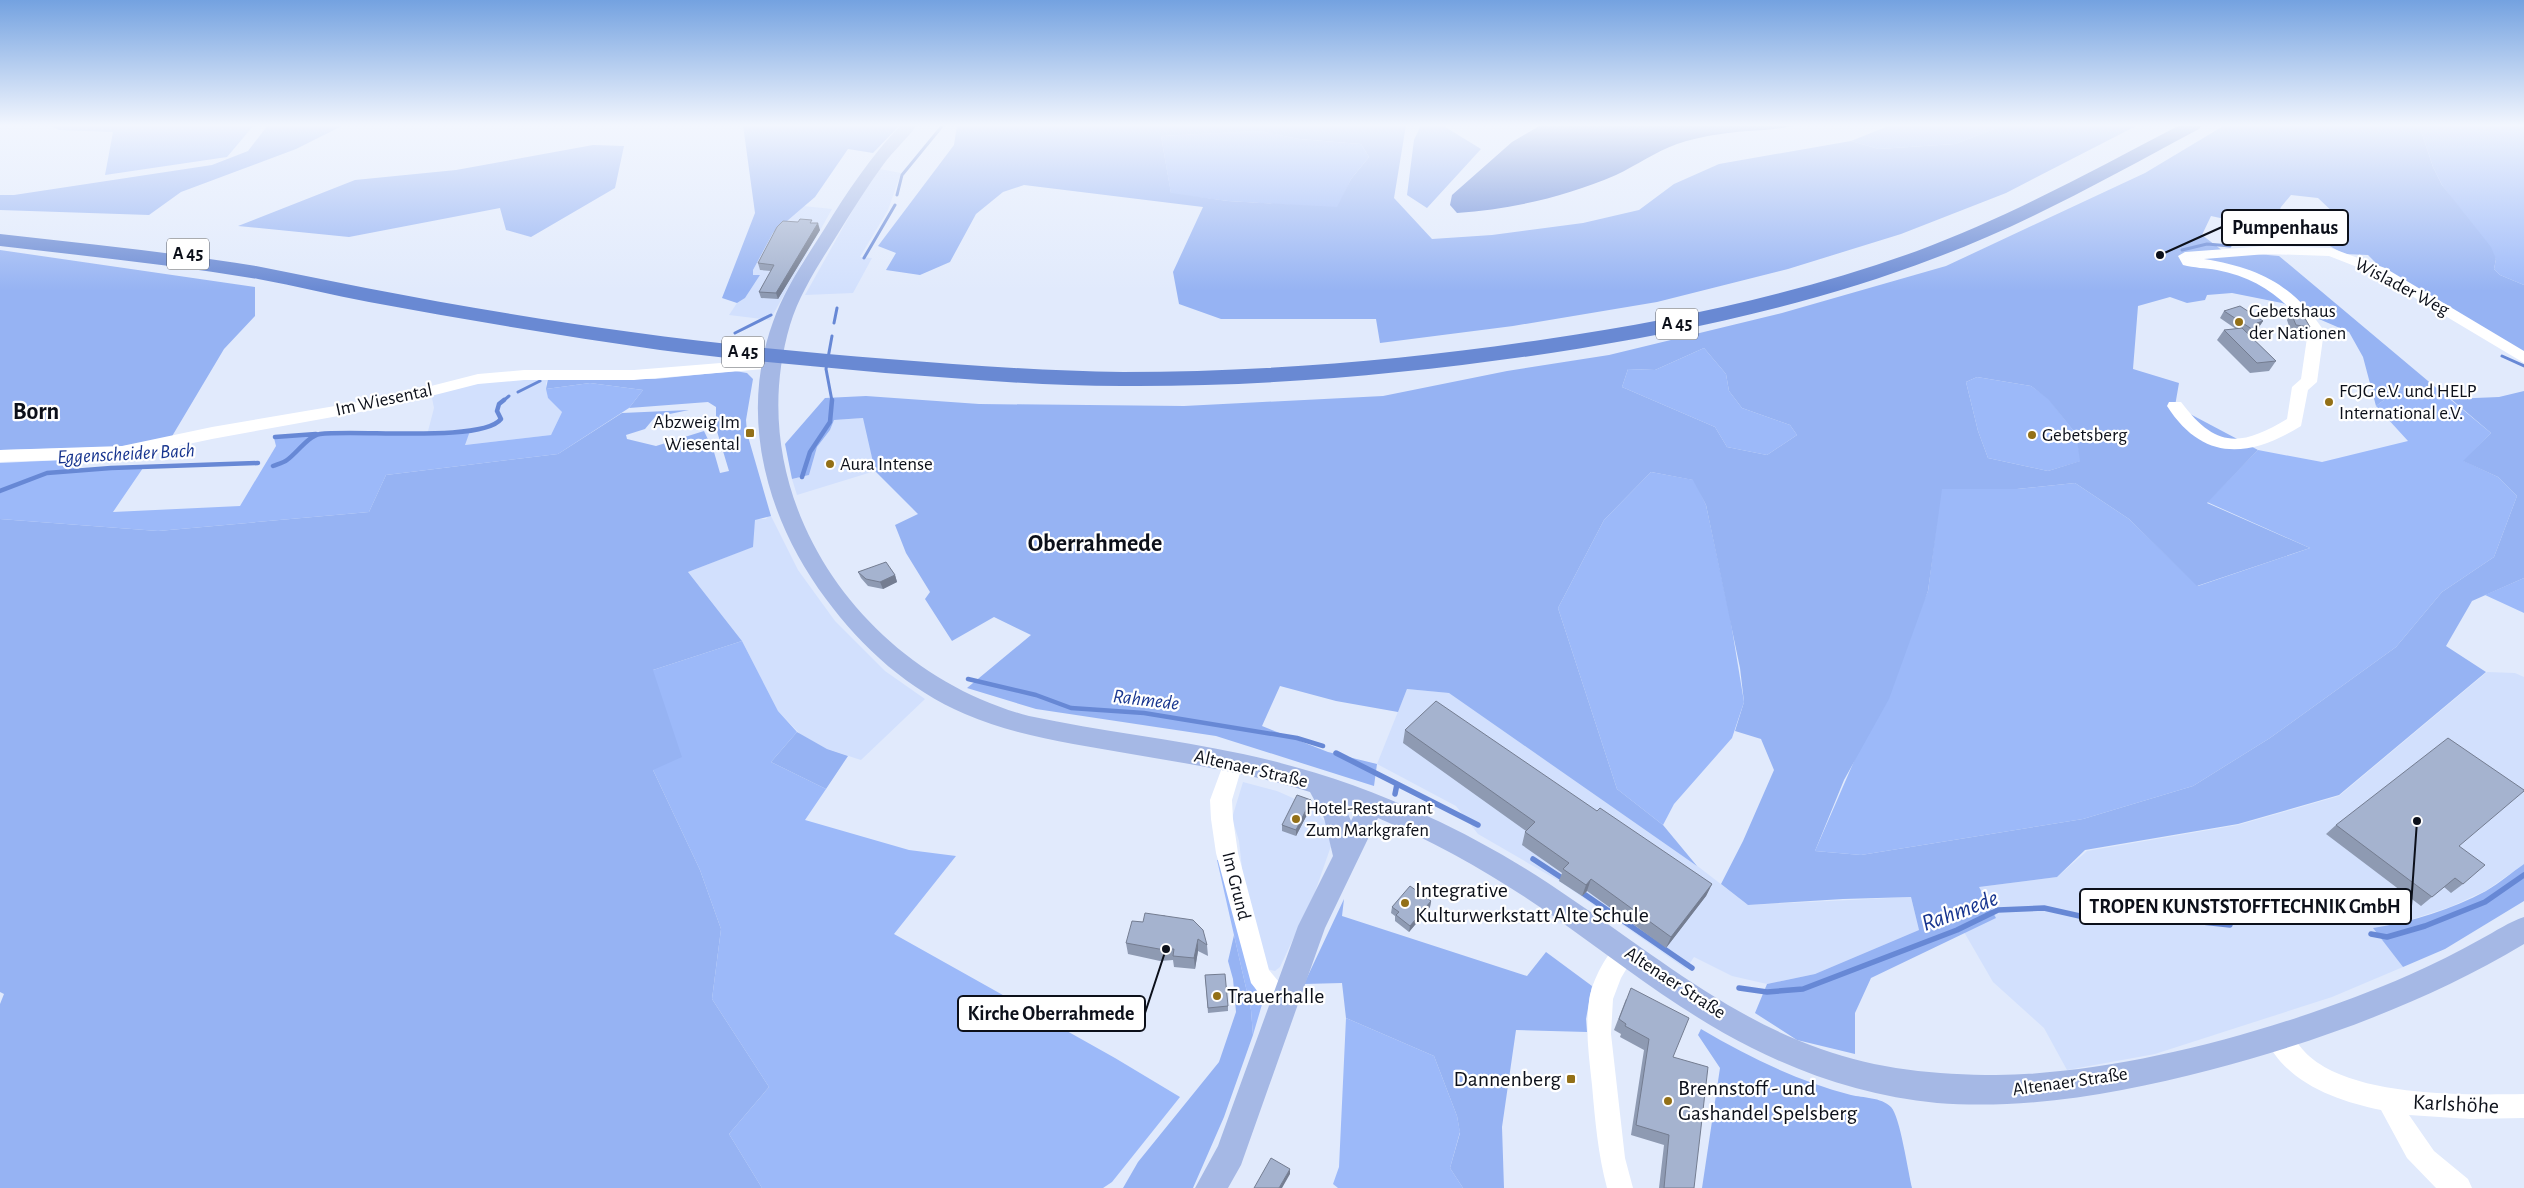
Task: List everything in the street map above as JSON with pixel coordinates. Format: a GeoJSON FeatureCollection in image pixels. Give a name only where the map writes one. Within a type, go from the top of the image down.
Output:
{"type":"FeatureCollection","features":[{"type":"Feature","properties":{"kind":"highway","name":"A 45"},"geometry":{"type":"LineString","coordinates":[[1125,376],[1356,364],[1439,356],[1601,333],[1768,298],[1873,266],[1945,240],[2054,180]]}},
{"type":"Feature","properties":{"kind":"highway","name":"A 45"},"geometry":{"type":"LineString","coordinates":[[0,234],[172,252],[665,343],[844,363],[991,374],[1125,376],[1352,370],[1442,361],[1602,338],[1743,309],[1856,278],[1983,232],[2048,203],[2090,180]]}},
{"type":"Feature","properties":{"kind":"highway","name":"A 45"},"geometry":{"type":"LineString","coordinates":[[0,240],[160,258],[370,290]]}},
{"type":"Feature","properties":{"kind":"main road","name":"Altenaer Straße"},"geometry":{"type":"LineString","coordinates":[[862,180],[806,272],[782,323],[770,364],[766,428],[772,472],[805,551],[823,582],[858,624],[896,663],[971,707],[1033,728],[1233,763],[1318,784],[1372,804],[1456,842],[1527,883],[1690,997],[1768,1041],[1825,1065],[1866,1077],[1913,1087],[2012,1091],[2068,1085],[2183,1063],[2337,1018],[2434,978],[2524,929]]}},
{"type":"Feature","properties":{"kind":"main road"},"geometry":{"type":"LineString","coordinates":[[1318,784],[1332,802],[1339,818],[1346,856]]}},
{"type":"Feature","properties":{"kind":"main road"},"geometry":{"type":"LineString","coordinates":[[1212,1188],[1230,1154],[1312,926],[1372,804]]}},
{"type":"Feature","properties":{"kind":"street","name":"Wislader Weg"},"geometry":{"type":"LineString","coordinates":[[2175,406],[2184,419],[2210,439],[2226,445],[2280,432],[2295,422],[2300,386],[2309,382],[2316,331],[2295,303],[2263,282],[2241,271],[2188,262],[2185,256],[2203,253],[2267,250],[2331,252],[2380,271],[2524,358]]}},
{"type":"Feature","properties":{"kind":"street","name":"Im Wiesental"},"geometry":{"type":"LineString","coordinates":[[0,456],[122,452],[212,433],[388,402],[478,379],[524,375],[634,375],[770,364]]}},
{"type":"Feature","properties":{"kind":"street","name":"Im Grund"},"geometry":{"type":"LineString","coordinates":[[1233,763],[1221,800],[1227,853],[1259,975],[1271,990],[1287,996]]}},
{"type":"Feature","properties":{"kind":"street"},"geometry":{"type":"LineString","coordinates":[[1620,1188],[1612,1158],[1599,1034],[1601,999],[1611,972],[1625,951]]}},
{"type":"Feature","properties":{"kind":"street","name":"Karlshöhe"},"geometry":{"type":"LineString","coordinates":[[2277,1037],[2300,1065],[2311,1073],[2344,1088],[2388,1098],[2448,1107],[2524,1106]]}},
{"type":"Feature","properties":{"kind":"street","name":"Karlshöhe"},"geometry":{"type":"LineString","coordinates":[[2388,1098],[2404,1133],[2418,1154],[2434,1172],[2459,1188]]}},
{"type":"Feature","properties":{"kind":"shaded area"},"geometry":{"type":"Polygon","coordinates":[[[110,180],[212,180],[181,192],[149,215],[0,210],[0,195],[14,195],[110,180]]]}},
{"type":"Feature","properties":{"kind":"shaded area"},"geometry":{"type":"Polygon","coordinates":[[[354,180],[617,180],[615,188],[531,237],[506,230],[500,208],[349,237],[238,226],[354,180]]]}},
{"type":"Feature","properties":{"kind":"shaded area"},"geometry":{"type":"Polygon","coordinates":[[[751,180],[826,180],[815,197],[773,233],[753,270],[753,275],[760,275],[745,298],[737,303],[722,298],[755,213],[751,180]]]}},
{"type":"Feature","properties":{"kind":"shaded area"},"geometry":{"type":"Polygon","coordinates":[[[872,180],[898,180],[888,210],[860,257],[872,258],[853,293],[805,295],[859,199],[872,180]]]}},
{"type":"Feature","properties":{"kind":"shaded area"},"geometry":{"type":"Polygon","coordinates":[[[927,180],[1169,180],[1171,193],[1228,201],[1337,207],[1350,180],[1397,180],[1394,198],[1432,239],[1492,235],[1583,223],[1639,210],[1674,184],[1682,180],[2030,180],[2006,193],[1901,234],[1788,269],[1657,302],[1513,326],[1380,343],[1376,319],[1221,319],[1179,304],[1173,272],[1203,207],[1024,185],[1003,192],[976,214],[950,262],[920,275],[886,270],[896,253],[878,246],[927,180]]]}},
{"type":"Feature","properties":{"kind":"shaded area"},"geometry":{"type":"Polygon","coordinates":[[[1169,180],[1350,180],[1338,208],[1228,201],[1171,194],[1169,180]]]}},
{"type":"Feature","properties":{"kind":"shaded area"},"geometry":{"type":"Polygon","coordinates":[[[1409,180],[1452,180],[1427,208],[1407,195],[1409,180]]]}},
{"type":"Feature","properties":{"kind":"shaded area"},"geometry":{"type":"Polygon","coordinates":[[[1468,180],[1603,180],[1538,201],[1478,211],[1457,213],[1450,205],[1452,195],[1468,180]]]}},
{"type":"Feature","properties":{"kind":"shaded area"},"geometry":{"type":"Polygon","coordinates":[[[2129,180],[2440,180],[2491,247],[2496,259],[2494,269],[2500,275],[2524,285],[2524,355],[2383,270],[2368,255],[2344,254],[2328,245],[2336,215],[2318,198],[2291,195],[2281,207],[2271,229],[2211,216],[2202,235],[2223,251],[2279,256],[2434,386],[2396,391],[2376,406],[2363,357],[2349,332],[2282,303],[2232,293],[2207,295],[2205,300],[2187,303],[2170,297],[2138,306],[2133,369],[2179,383],[2175,406],[2258,450],[2207,503],[2310,548],[2197,586],[2129,519],[2075,483],[2017,489],[1942,489],[1928,591],[1889,699],[1844,780],[1815,851],[1861,855],[2083,819],[2193,786],[2270,738],[2396,647],[2442,592],[2494,557],[2517,496],[2498,477],[2463,461],[2491,433],[2451,399],[2499,397],[2524,391],[2524,578],[2472,601],[2446,646],[2486,672],[2339,795],[2238,824],[2085,850],[2057,877],[1979,887],[1996,918],[1871,978],[1855,1013],[1855,1054],[1797,1040],[1755,1013],[1767,984],[1815,974],[1919,930],[1911,897],[1748,905],[1721,884],[1743,841],[1774,770],[1761,739],[1735,731],[1744,702],[1740,668],[1706,505],[1693,480],[1651,472],[1604,520],[1558,608],[1617,789],[1663,825],[1697,866],[1449,693],[1407,689],[1398,712],[1336,701],[1280,686],[1262,726],[1328,752],[1377,764],[1374,786],[1216,736],[1036,709],[967,688],[1031,635],[994,617],[952,641],[925,599],[930,592],[906,553],[895,525],[918,514],[875,471],[863,418],[834,420],[830,430],[817,447],[809,475],[792,479],[785,444],[825,398],[866,396],[979,404],[1184,406],[1383,396],[1507,371],[1609,355],[1782,313],[1946,266],[2129,180]],[[1704,348],[1655,370],[1628,369],[1622,387],[1715,427],[1727,447],[1767,455],[1797,435],[1790,425],[1742,408],[1729,391],[1726,374],[1704,348]],[[1977,377],[1966,382],[1978,431],[1988,458],[2048,471],[2080,461],[2076,434],[2048,399],[2031,386],[1977,377]]]}},
{"type":"Feature","properties":{"kind":"shaded area"},"geometry":{"type":"Polygon","coordinates":[[[2440,180],[2524,180],[2524,285],[2500,275],[2494,269],[2496,259],[2440,180]]]}},
{"type":"Feature","properties":{"kind":"shaded area"},"geometry":{"type":"Polygon","coordinates":[[[803,206],[832,209],[770,320],[729,315],[737,303],[745,298],[760,275],[753,275],[753,270],[773,233],[803,206]]]}},
{"type":"Feature","properties":{"kind":"shaded area"},"geometry":{"type":"Polygon","coordinates":[[[0,250],[255,287],[255,316],[224,349],[171,438],[118,447],[0,450],[0,250]]]}},
{"type":"Feature","properties":{"kind":"shaded area"},"geometry":{"type":"Polygon","coordinates":[[[1704,348],[1726,374],[1729,391],[1742,408],[1790,425],[1797,435],[1767,455],[1727,447],[1715,427],[1622,387],[1628,369],[1655,370],[1704,348]]]}},
{"type":"Feature","properties":{"kind":"shaded area"},"geometry":{"type":"Polygon","coordinates":[[[735,371],[747,373],[753,379],[746,420],[747,433],[771,516],[755,520],[753,547],[688,572],[742,641],[653,670],[682,757],[653,770],[700,870],[721,929],[712,999],[769,1087],[729,1134],[762,1188],[0,1188],[0,1004],[4,994],[0,992],[0,519],[158,531],[369,512],[386,475],[558,454],[622,413],[689,410],[655,417],[645,429],[626,435],[627,439],[656,446],[704,431],[714,452],[720,473],[729,471],[716,428],[716,407],[708,402],[629,408],[643,390],[590,383],[546,389],[548,379],[655,379],[735,371]]]}},
{"type":"Feature","properties":{"kind":"shaded area"},"geometry":{"type":"Polygon","coordinates":[[[1977,377],[2031,386],[2048,398],[2076,434],[2081,461],[2048,471],[1988,458],[1978,431],[1966,382],[1977,377]]]}},
{"type":"Feature","properties":{"kind":"shaded area"},"geometry":{"type":"Polygon","coordinates":[[[548,379],[546,383],[548,398],[562,412],[551,435],[464,445],[470,431],[427,435],[434,408],[431,393],[491,381],[548,379]]]}},
{"type":"Feature","properties":{"kind":"shaded area"},"geometry":{"type":"Polygon","coordinates":[[[590,383],[643,390],[629,408],[558,454],[386,475],[369,512],[158,531],[0,519],[0,492],[46,474],[110,468],[143,468],[113,512],[240,506],[276,446],[274,438],[351,433],[427,435],[470,431],[465,445],[551,435],[562,412],[548,398],[546,389],[590,383]]]}},
{"type":"Feature","properties":{"kind":"shaded area"},"geometry":{"type":"Polygon","coordinates":[[[2434,386],[2491,433],[2464,461],[2498,477],[2517,496],[2494,557],[2442,592],[2396,647],[2270,738],[2193,786],[2083,819],[1861,855],[1815,851],[1928,591],[1941,489],[2017,489],[2075,483],[2129,519],[2198,586],[2310,548],[2207,502],[2258,450],[2322,462],[2408,441],[2376,406],[2396,391],[2434,386]]]}},
{"type":"Feature","properties":{"kind":"shaded area"},"geometry":{"type":"Polygon","coordinates":[[[864,418],[875,471],[797,495],[792,479],[809,475],[817,447],[830,430],[834,420],[864,418]]]}},
{"type":"Feature","properties":{"kind":"shaded area"},"geometry":{"type":"Polygon","coordinates":[[[85,459],[77,470],[47,472],[0,491],[0,463],[85,459]]]}},
{"type":"Feature","properties":{"kind":"shaded area"},"geometry":{"type":"Polygon","coordinates":[[[1651,472],[1694,480],[1706,505],[1730,617],[1744,702],[1732,738],[1674,804],[1663,825],[1617,789],[1558,608],[1604,520],[1651,472]]]}},
{"type":"Feature","properties":{"kind":"shaded area"},"geometry":{"type":"Polygon","coordinates":[[[768,516],[771,516],[798,570],[835,621],[885,671],[925,699],[861,760],[827,749],[800,734],[778,711],[742,641],[688,572],[752,547],[755,519],[766,519],[768,516]]]}},
{"type":"Feature","properties":{"kind":"shaded area"},"geometry":{"type":"Polygon","coordinates":[[[2524,578],[2524,613],[2485,595],[2524,578]]]}},
{"type":"Feature","properties":{"kind":"shaded area"},"geometry":{"type":"Polygon","coordinates":[[[742,641],[778,711],[797,732],[771,762],[826,789],[805,820],[909,850],[956,856],[894,934],[1115,1058],[1180,1097],[1112,1182],[1103,1188],[762,1188],[729,1134],[769,1087],[712,999],[721,929],[700,870],[653,770],[653,670],[742,641]]]}},
{"type":"Feature","properties":{"kind":"shaded area"},"geometry":{"type":"Polygon","coordinates":[[[2487,672],[2515,673],[2524,677],[2524,864],[2487,890],[2450,907],[2394,925],[2374,928],[2403,967],[2332,997],[2155,1054],[2067,1070],[2044,1028],[1993,982],[1964,932],[1979,887],[2057,877],[2087,851],[2238,825],[2339,796],[2487,672]]]}},
{"type":"Feature","properties":{"kind":"shaded area"},"geometry":{"type":"Polygon","coordinates":[[[1407,689],[1450,693],[1678,851],[1748,905],[1911,897],[1919,930],[1815,974],[1767,984],[1732,976],[1694,957],[1686,969],[1559,881],[1478,834],[1456,806],[1377,764],[1407,689]]]}},
{"type":"Feature","properties":{"kind":"shaded area"},"geometry":{"type":"Polygon","coordinates":[[[797,732],[827,749],[848,756],[826,789],[771,762],[797,732]]]}},
{"type":"Feature","properties":{"kind":"shaded area"},"geometry":{"type":"Polygon","coordinates":[[[1243,782],[1277,791],[1311,806],[1325,822],[1331,846],[1315,892],[1280,967],[1275,971],[1267,969],[1243,877],[1239,841],[1232,818],[1243,782]]]}},
{"type":"Feature","properties":{"kind":"shaded area"},"geometry":{"type":"Polygon","coordinates":[[[1217,860],[1219,860],[1253,984],[1263,1001],[1253,1035],[1251,1010],[1217,860]]]}},
{"type":"Feature","properties":{"kind":"shaded area"},"geometry":{"type":"Polygon","coordinates":[[[2524,864],[2524,901],[2445,949],[2403,967],[2373,928],[2417,918],[2460,904],[2491,888],[2524,864]]]}},
{"type":"Feature","properties":{"kind":"shaded area"},"geometry":{"type":"Polygon","coordinates":[[[1344,899],[1342,916],[1527,976],[1546,952],[1592,986],[1586,1019],[1587,1032],[1516,1030],[1502,1127],[1504,1188],[1463,1188],[1450,1168],[1460,1133],[1457,1116],[1434,1056],[1346,1018],[1342,983],[1304,984],[1344,899]]]}},
{"type":"Feature","properties":{"kind":"shaded area"},"geometry":{"type":"Polygon","coordinates":[[[1234,935],[1251,1010],[1253,1035],[1224,1117],[1193,1188],[1123,1188],[1138,1162],[1219,1062],[1236,1012],[1233,979],[1228,961],[1234,935]]]}},
{"type":"Feature","properties":{"kind":"shaded area"},"geometry":{"type":"Polygon","coordinates":[[[1346,1018],[1434,1056],[1457,1116],[1460,1132],[1450,1168],[1463,1188],[1338,1188],[1333,1184],[1339,1167],[1346,1018]]]}},
{"type":"Feature","properties":{"kind":"shaded area"},"geometry":{"type":"Polygon","coordinates":[[[1701,1029],[1737,1049],[1792,1075],[1851,1095],[1882,1101],[1891,1107],[1898,1121],[1912,1188],[1702,1188],[1720,1068],[1698,1035],[1701,1029]]]}},
{"type":"Feature","properties":{"kind":"building"},"geometry":{"type":"Polygon","coordinates":[[[800,219],[812,220],[810,223],[818,223],[776,293],[759,292],[774,265],[758,263],[777,227],[783,221],[798,222],[800,219]]]}},
{"type":"Feature","properties":{"kind":"building"},"geometry":{"type":"Polygon","coordinates":[[[2240,306],[2263,321],[2257,323],[2258,333],[2224,311],[2240,306]]]}},
{"type":"Feature","properties":{"kind":"building"},"geometry":{"type":"Polygon","coordinates":[[[2291,313],[2303,315],[2310,327],[2296,325],[2291,313]]]}},
{"type":"Feature","properties":{"kind":"building"},"geometry":{"type":"Polygon","coordinates":[[[2242,328],[2276,361],[2257,363],[2224,330],[2242,328]]]}},
{"type":"Feature","properties":{"kind":"building"},"geometry":{"type":"Polygon","coordinates":[[[886,562],[895,575],[880,582],[866,579],[858,572],[886,562]]]}},
{"type":"Feature","properties":{"kind":"building"},"geometry":{"type":"Polygon","coordinates":[[[1436,701],[1597,811],[1600,808],[1712,884],[1671,937],[1591,879],[1586,885],[1563,869],[1569,863],[1525,832],[1535,822],[1405,730],[1436,701]]]}},
{"type":"Feature","properties":{"kind":"building"},"geometry":{"type":"Polygon","coordinates":[[[2448,738],[2524,791],[2459,846],[2485,865],[2463,884],[2455,878],[2432,897],[2336,825],[2448,738]]]}},
{"type":"Feature","properties":{"kind":"building","name":"Hotel-Restaurant Zum Markgrafen"},"geometry":{"type":"Polygon","coordinates":[[[1297,795],[1311,800],[1296,830],[1282,825],[1297,795]]]}},
{"type":"Feature","properties":{"kind":"building","name":"Integrative Kulturwerkstatt Alte Schule"},"geometry":{"type":"Polygon","coordinates":[[[1410,886],[1431,901],[1410,926],[1396,915],[1399,912],[1392,907],[1410,886]]]}},
{"type":"Feature","properties":{"kind":"building"},"geometry":{"type":"Polygon","coordinates":[[[1145,913],[1193,920],[1203,930],[1207,945],[1198,939],[1194,958],[1173,956],[1174,949],[1159,949],[1126,943],[1132,921],[1143,922],[1145,913]]]}},
{"type":"Feature","properties":{"kind":"building","name":"Trauerhalle"},"geometry":{"type":"Polygon","coordinates":[[[1225,974],[1228,1006],[1208,1008],[1205,975],[1225,974]]]}},
{"type":"Feature","properties":{"kind":"building","name":"Brennstoff - und Gashandel Spelsberg"},"geometry":{"type":"Polygon","coordinates":[[[1631,988],[1689,1018],[1673,1057],[1708,1067],[1694,1188],[1664,1188],[1669,1135],[1636,1125],[1649,1039],[1625,1026],[1626,1024],[1619,1019],[1631,988]]]}},
{"type":"Feature","properties":{"kind":"building"},"geometry":{"type":"Polygon","coordinates":[[[1271,1158],[1290,1169],[1279,1188],[1254,1188],[1271,1158]]]}},
{"type":"Feature","properties":{"kind":"waterway","name":"Rahmede"},"geometry":{"type":"LineString","coordinates":[[897,195],[901,180]]}},
{"type":"Feature","properties":{"kind":"waterway","name":"Rahmede"},"geometry":{"type":"LineString","coordinates":[[864,258],[895,205]]}},
{"type":"Feature","properties":{"kind":"waterway"},"geometry":{"type":"LineString","coordinates":[[2182,250],[2207,244],[2230,246]]}},
{"type":"Feature","properties":{"kind":"waterway","name":"Rahmede"},"geometry":{"type":"LineString","coordinates":[[834,323],[837,308]]}},
{"type":"Feature","properties":{"kind":"waterway","name":"Eggenscheider Bach"},"geometry":{"type":"LineString","coordinates":[[735,333],[771,315]]}},
{"type":"Feature","properties":{"kind":"waterway","name":"Rahmede"},"geometry":{"type":"LineString","coordinates":[[832,336],[826,369],[832,401]]}},
{"type":"Feature","properties":{"kind":"waterway"},"geometry":{"type":"LineString","coordinates":[[2502,356],[2524,366]]}},
{"type":"Feature","properties":{"kind":"waterway","name":"Eggenscheider Bach"},"geometry":{"type":"LineString","coordinates":[[518,392],[540,381]]}},
{"type":"Feature","properties":{"kind":"waterway","name":"Eggenscheider Bach"},"geometry":{"type":"LineString","coordinates":[[503,401],[509,396]]}},
{"type":"Feature","properties":{"kind":"waterway","name":"Eggenscheider Bach"},"geometry":{"type":"LineString","coordinates":[[273,466],[287,460],[307,441],[320,434],[445,433],[470,431],[489,426],[501,419],[497,411],[499,404],[504,400]]}},
{"type":"Feature","properties":{"kind":"waterway","name":"Rahmede"},"geometry":{"type":"LineString","coordinates":[[802,477],[810,452],[830,422],[832,401]]}},
{"type":"Feature","properties":{"kind":"waterway"},"geometry":{"type":"LineString","coordinates":[[275,437],[316,434]]}},
{"type":"Feature","properties":{"kind":"waterway","name":"Eggenscheider Bach"},"geometry":{"type":"LineString","coordinates":[[0,491],[47,473],[111,468],[258,463]]}},
{"type":"Feature","properties":{"kind":"waterway","name":"Rahmede"},"geometry":{"type":"LineString","coordinates":[[968,679],[1036,695],[1071,708],[1144,713],[1297,738],[1323,746]]}},
{"type":"Feature","properties":{"kind":"waterway","name":"Rahmede"},"geometry":{"type":"LineString","coordinates":[[1336,753],[1478,825]]}},
{"type":"Feature","properties":{"kind":"waterway"},"geometry":{"type":"LineString","coordinates":[[1395,794],[1397,784]]}},
{"type":"Feature","properties":{"kind":"waterway","name":"Rahmede"},"geometry":{"type":"LineString","coordinates":[[1533,859],[1562,878]]}},
{"type":"Feature","properties":{"kind":"waterway","name":"Rahmede"},"geometry":{"type":"LineString","coordinates":[[2371,934],[2387,937],[2425,926],[2485,902],[2524,875]]}},
{"type":"Feature","properties":{"kind":"waterway","name":"Rahmede"},"geometry":{"type":"LineString","coordinates":[[1584,894],[1692,968]]}},
{"type":"Feature","properties":{"kind":"waterway","name":"Rahmede"},"geometry":{"type":"LineString","coordinates":[[1739,988],[1767,992],[1803,989],[1957,930],[1998,910],[2044,908],[2102,921],[2132,917],[2156,917],[2230,925]]}},
{"type":"Feature","properties":{"kind":"place","name":"Pumpenhaus"},"geometry":{"type":"Point","coordinates":[2160,255]}},
{"type":"Feature","properties":{"kind":"place","name":"Gebetshaus der Nationen"},"geometry":{"type":"Point","coordinates":[2239,322]}},
{"type":"Feature","properties":{"kind":"place","name":"FCJG e.V. und HELP International e.V."},"geometry":{"type":"Point","coordinates":[2329,402]}},
{"type":"Feature","properties":{"kind":"place","name":"Abzweig Im Wiesental"},"geometry":{"type":"Point","coordinates":[750,433]}},
{"type":"Feature","properties":{"kind":"place","name":"Gebetsberg"},"geometry":{"type":"Point","coordinates":[2032,435]}},
{"type":"Feature","properties":{"kind":"place","name":"Aura Intense"},"geometry":{"type":"Point","coordinates":[830,464]}},
{"type":"Feature","properties":{"kind":"place","name":"Hotel-Restaurant Zum Markgrafen"},"geometry":{"type":"Point","coordinates":[1296,819]}},
{"type":"Feature","properties":{"kind":"place","name":"TROPEN KUNSTSTOFFTECHNIK GmbH"},"geometry":{"type":"Point","coordinates":[2417,821]}},
{"type":"Feature","properties":{"kind":"place","name":"Integrative Kulturwerkstatt Alte Schule"},"geometry":{"type":"Point","coordinates":[1405,903]}},
{"type":"Feature","properties":{"kind":"place","name":"Kirche Oberrahmede"},"geometry":{"type":"Point","coordinates":[1166,949]}},
{"type":"Feature","properties":{"kind":"place","name":"Trauerhalle"},"geometry":{"type":"Point","coordinates":[1217,996]}},
{"type":"Feature","properties":{"kind":"place","name":"Dannenberg"},"geometry":{"type":"Point","coordinates":[1571,1079]}},
{"type":"Feature","properties":{"kind":"place","name":"Brennstoff - und Gashandel Spelsberg"},"geometry":{"type":"Point","coordinates":[1668,1101]}},
{"type":"Feature","properties":{"kind":"district","name":"Born"},"geometry":{"type":"Point","coordinates":[36,412]}},
{"type":"Feature","properties":{"kind":"district","name":"Oberrahmede"},"geometry":{"type":"Point","coordinates":[1095,544]}}]}
